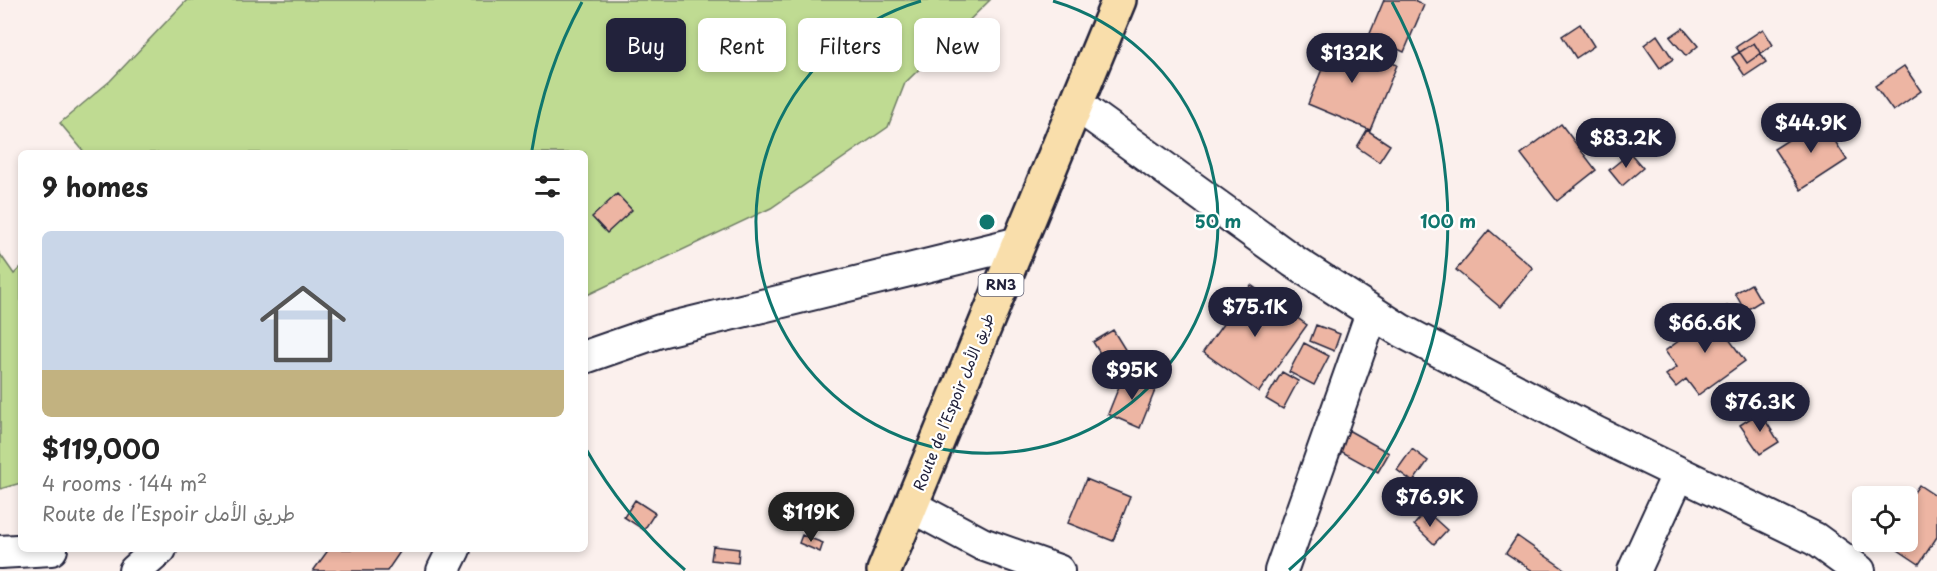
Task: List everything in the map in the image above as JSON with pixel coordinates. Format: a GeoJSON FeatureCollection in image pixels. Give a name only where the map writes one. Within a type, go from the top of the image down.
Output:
{"type":"FeatureCollection","features":[{"type":"Feature","properties":{"kind":"highway","name":"Route de l’Espoir طريق الأمل"},"geometry":{"type":"LineString","coordinates":[[884,571],[1119,0]]}},
{"type":"Feature","properties":{"kind":"street"},"geometry":{"type":"LineString","coordinates":[[1076,104],[1293,261],[1372,313],[1596,433],[1815,538],[1859,571]]}},
{"type":"Feature","properties":{"kind":"street"},"geometry":{"type":"LineString","coordinates":[[588,356],[660,330],[1019,243]]}},
{"type":"Feature","properties":{"kind":"street"},"geometry":{"type":"LineString","coordinates":[[1281,571],[1372,313]]}},
{"type":"Feature","properties":{"kind":"street"},"geometry":{"type":"LineString","coordinates":[[1634,571],[1679,473]]}},
{"type":"Feature","properties":{"kind":"street"},"geometry":{"type":"LineString","coordinates":[[911,506],[982,544],[1058,571]]}},
{"type":"Feature","properties":{"kind":"street"},"geometry":{"type":"LineString","coordinates":[[0,552],[18,551]]}},
{"type":"Feature","properties":{"kind":"street"},"geometry":{"type":"LineString","coordinates":[[135,571],[157,552]]}},
{"type":"Feature","properties":{"kind":"street"},"geometry":{"type":"LineString","coordinates":[[443,571],[452,552]]}},
{"type":"Feature","properties":{"kind":"green space"},"geometry":{"type":"Polygon","coordinates":[[[187,0],[990,0],[972,18],[914,18],[914,72],[916,72],[905,83],[888,127],[771,208],[588,295],[588,150],[82,150],[60,123],[110,81],[187,0]]]}},
{"type":"Feature","properties":{"kind":"green space"},"geometry":{"type":"Polygon","coordinates":[[[0,254],[14,274],[18,270],[18,484],[0,489],[0,254]]]}},
{"type":"Feature","properties":{"kind":"building"},"geometry":{"type":"Polygon","coordinates":[[[1384,0],[1414,0],[1424,5],[1404,52],[1369,36],[1384,0]]]}},
{"type":"Feature","properties":{"kind":"building"},"geometry":{"type":"Polygon","coordinates":[[[1580,24],[1594,46],[1576,58],[1562,36],[1580,24]]]}},
{"type":"Feature","properties":{"kind":"building"},"geometry":{"type":"Polygon","coordinates":[[[1683,28],[1698,46],[1686,56],[1670,37],[1683,28]]]}},
{"type":"Feature","properties":{"kind":"building"},"geometry":{"type":"Polygon","coordinates":[[[1763,29],[1773,45],[1747,63],[1736,47],[1763,29]]]}},
{"type":"Feature","properties":{"kind":"building"},"geometry":{"type":"Polygon","coordinates":[[[1657,35],[1673,59],[1660,68],[1644,45],[1657,35]]]}},
{"type":"Feature","properties":{"kind":"building"},"geometry":{"type":"Polygon","coordinates":[[[1334,39],[1397,65],[1370,130],[1308,104],[1334,39]]]}},
{"type":"Feature","properties":{"kind":"building"},"geometry":{"type":"Polygon","coordinates":[[[1754,43],[1766,62],[1745,76],[1732,57],[1754,43]]]}},
{"type":"Feature","properties":{"kind":"building"},"geometry":{"type":"Polygon","coordinates":[[[1904,66],[1921,91],[1893,111],[1875,86],[1904,66]]]}},
{"type":"Feature","properties":{"kind":"building"},"geometry":{"type":"Polygon","coordinates":[[[1821,119],[1847,160],[1801,190],[1774,149],[1821,119]]]}},
{"type":"Feature","properties":{"kind":"building"},"geometry":{"type":"Polygon","coordinates":[[[1561,124],[1596,170],[1557,201],[1521,154],[1561,124]]]}},
{"type":"Feature","properties":{"kind":"building"},"geometry":{"type":"Polygon","coordinates":[[[1367,130],[1390,145],[1379,162],[1357,147],[1367,130]]]}},
{"type":"Feature","properties":{"kind":"building"},"geometry":{"type":"Polygon","coordinates":[[[1630,153],[1643,168],[1622,186],[1609,170],[1630,153]]]}},
{"type":"Feature","properties":{"kind":"building"},"geometry":{"type":"Polygon","coordinates":[[[617,194],[632,210],[607,233],[592,217],[617,194]]]}},
{"type":"Feature","properties":{"kind":"building"},"geometry":{"type":"Polygon","coordinates":[[[1489,230],[1533,268],[1500,307],[1456,270],[1489,230]]]}},
{"type":"Feature","properties":{"kind":"building"},"geometry":{"type":"Polygon","coordinates":[[[1751,284],[1761,301],[1745,311],[1735,293],[1751,284]]]}},
{"type":"Feature","properties":{"kind":"building"},"geometry":{"type":"Polygon","coordinates":[[[1251,285],[1307,325],[1259,392],[1203,352],[1251,285]]]}},
{"type":"Feature","properties":{"kind":"building"},"geometry":{"type":"Polygon","coordinates":[[[1727,306],[1735,317],[1721,328],[1745,361],[1698,395],[1686,379],[1676,387],[1666,375],[1677,367],[1665,351],[1727,306]]]}},
{"type":"Feature","properties":{"kind":"building"},"geometry":{"type":"Polygon","coordinates":[[[1316,325],[1340,334],[1334,351],[1310,341],[1316,325]]]}},
{"type":"Feature","properties":{"kind":"building"},"geometry":{"type":"Polygon","coordinates":[[[1113,330],[1126,351],[1106,363],[1093,342],[1113,330]]]}},
{"type":"Feature","properties":{"kind":"building"},"geometry":{"type":"Polygon","coordinates":[[[1304,343],[1329,356],[1314,385],[1289,372],[1304,343]]]}},
{"type":"Feature","properties":{"kind":"building"},"geometry":{"type":"Polygon","coordinates":[[[1282,372],[1298,381],[1283,409],[1266,399],[1282,372]]]}},
{"type":"Feature","properties":{"kind":"building"},"geometry":{"type":"Polygon","coordinates":[[[1124,374],[1156,388],[1140,428],[1108,414],[1124,374]]]}},
{"type":"Feature","properties":{"kind":"building"},"geometry":{"type":"Polygon","coordinates":[[[1760,412],[1779,442],[1760,454],[1740,425],[1760,412]]]}},
{"type":"Feature","properties":{"kind":"building"},"geometry":{"type":"Polygon","coordinates":[[[1348,430],[1389,453],[1378,472],[1337,449],[1348,430]]]}},
{"type":"Feature","properties":{"kind":"building"},"geometry":{"type":"Polygon","coordinates":[[[1412,449],[1428,461],[1413,482],[1397,470],[1412,449]]]}},
{"type":"Feature","properties":{"kind":"building"},"geometry":{"type":"Polygon","coordinates":[[[1086,479],[1130,497],[1113,541],[1068,523],[1086,479]]]}},
{"type":"Feature","properties":{"kind":"building"},"geometry":{"type":"Polygon","coordinates":[[[1918,486],[1937,497],[1937,537],[1919,564],[1901,552],[1918,552],[1918,486]]]}},
{"type":"Feature","properties":{"kind":"building"},"geometry":{"type":"Polygon","coordinates":[[[635,500],[655,513],[644,530],[624,517],[635,500]]]}},
{"type":"Feature","properties":{"kind":"building"},"geometry":{"type":"Polygon","coordinates":[[[1426,511],[1447,530],[1434,544],[1414,525],[1426,511]]]}},
{"type":"Feature","properties":{"kind":"building"},"geometry":{"type":"Polygon","coordinates":[[[802,535],[823,543],[820,552],[799,543],[802,535]]]}},
{"type":"Feature","properties":{"kind":"building"},"geometry":{"type":"Polygon","coordinates":[[[1517,536],[1567,571],[1533,571],[1506,553],[1517,536]]]}},
{"type":"Feature","properties":{"kind":"building"},"geometry":{"type":"Polygon","coordinates":[[[713,546],[739,549],[738,563],[711,560],[713,546]]]}},
{"type":"Feature","properties":{"kind":"building"},"geometry":{"type":"Polygon","coordinates":[[[327,552],[400,552],[387,571],[313,571],[327,552]]]}}]}
